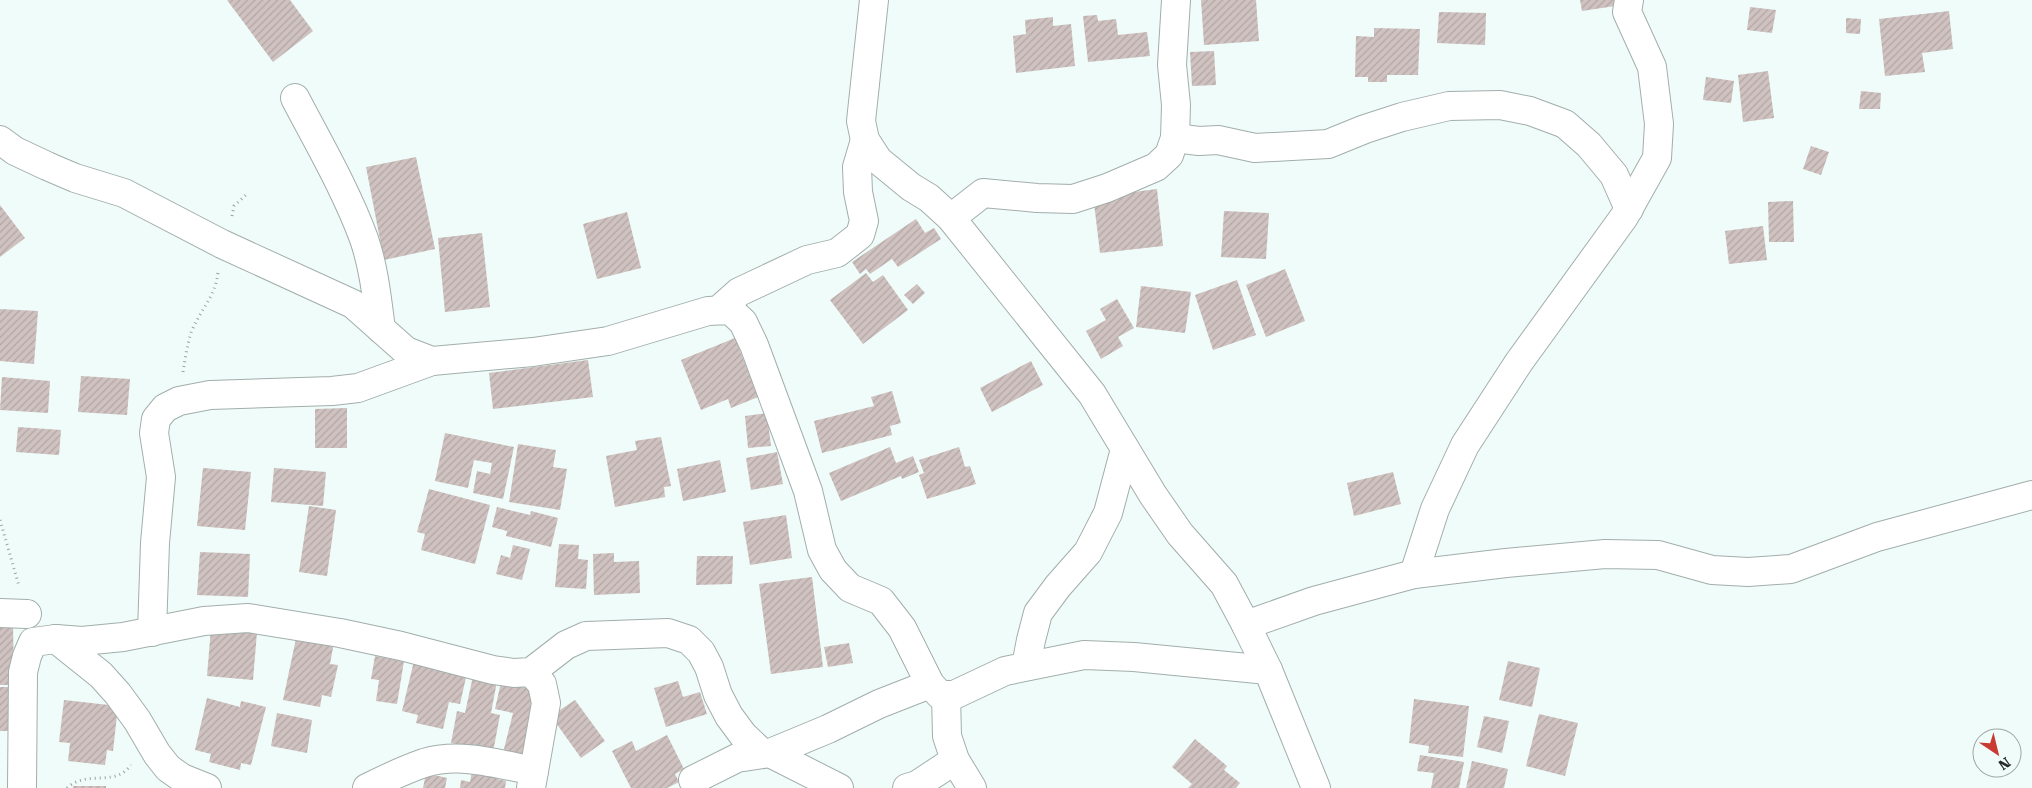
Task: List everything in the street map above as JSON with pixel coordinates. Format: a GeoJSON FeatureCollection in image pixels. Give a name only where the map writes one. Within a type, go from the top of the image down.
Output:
{"type":"FeatureCollection","features":[{"type":"Feature","properties":{"kind":"street"},"geometry":{"type":"LineString","coordinates":[[874,0],[861,121],[865,140],[878,160],[911,187],[929,198],[951,218],[1092,394],[1153,496],[1180,534],[1224,584],[1268,670],[1316,788]]}},
{"type":"Feature","properties":{"kind":"street"},"geometry":{"type":"LineString","coordinates":[[951,218],[983,193],[1073,199],[1107,188],[1156,167],[1169,155],[1175,138],[1176,105],[1172,65],[1176,0]]}},
{"type":"Feature","properties":{"kind":"street"},"geometry":{"type":"LineString","coordinates":[[1414,574],[1435,509],[1466,445],[1519,362],[1628,209],[1657,158],[1659,124],[1652,67],[1628,12],[1629,0]]}},
{"type":"Feature","properties":{"kind":"street"},"geometry":{"type":"LineString","coordinates":[[295,98],[347,198],[364,240],[376,285],[381,329]]}},
{"type":"Feature","properties":{"kind":"street"},"geometry":{"type":"LineString","coordinates":[[1175,138],[1199,141],[1218,140],[1255,148],[1328,144],[1402,117],[1449,106],[1500,105],[1530,111],[1565,124],[1589,145],[1614,175],[1628,209]]}},
{"type":"Feature","properties":{"kind":"street"},"geometry":{"type":"LineString","coordinates":[[0,140],[15,151],[46,166],[75,178],[124,193],[222,244],[354,304],[406,351],[432,361]]}},
{"type":"Feature","properties":{"kind":"street"},"geometry":{"type":"LineString","coordinates":[[720,309],[739,292],[807,260],[837,253],[860,235],[864,221],[858,192],[857,167],[865,140]]}},
{"type":"Feature","properties":{"kind":"street"},"geometry":{"type":"LineString","coordinates":[[152,632],[155,543],[161,477],[154,433],[156,419],[165,408],[179,401],[210,395],[332,391],[358,388],[432,361],[533,352],[608,341],[708,311],[730,310],[743,322],[754,345],[808,490],[822,550],[833,570],[850,588],[881,601],[902,628],[938,689],[947,736],[955,760],[972,788]]}},
{"type":"Feature","properties":{"kind":"street"},"geometry":{"type":"LineString","coordinates":[[1026,666],[1038,613],[1058,586],[1088,552],[1108,513],[1125,449]]}},
{"type":"Feature","properties":{"kind":"street"},"geometry":{"type":"LineString","coordinates":[[1246,625],[1314,601],[1414,574],[1605,554],[1658,555],[1712,570],[1748,572],[1791,569],[1878,537],[2032,495]]}},
{"type":"Feature","properties":{"kind":"street"},"geometry":{"type":"LineString","coordinates":[[0,614],[27,614]]}},
{"type":"Feature","properties":{"kind":"street"},"geometry":{"type":"LineString","coordinates":[[22,788],[23,672],[27,656],[34,642],[56,639],[82,641],[123,637],[204,621],[248,618],[340,633],[514,674],[530,672],[566,645],[586,636],[668,633],[689,640],[701,652],[709,667],[718,695],[729,716],[743,736],[766,753],[839,788]]}},
{"type":"Feature","properties":{"kind":"street"},"geometry":{"type":"LineString","coordinates":[[56,639],[101,675],[118,694],[168,768],[182,778],[207,788]]}},
{"type":"Feature","properties":{"kind":"street"},"geometry":{"type":"LineString","coordinates":[[693,780],[737,758],[766,753],[828,729],[879,704],[938,689],[954,695],[1005,671],[1084,654],[1268,670]]}},
{"type":"Feature","properties":{"kind":"street"},"geometry":{"type":"LineString","coordinates":[[367,788],[424,763],[446,759],[467,758],[533,780],[546,703],[542,684],[530,672]]}},
{"type":"Feature","properties":{"kind":"street"},"geometry":{"type":"LineString","coordinates":[[907,788],[917,784],[955,760]]}},
{"type":"Feature","properties":{"kind":"path"},"geometry":{"type":"LineString","coordinates":[[179,401],[185,360],[192,333],[216,286],[222,244]]}},
{"type":"Feature","properties":{"kind":"path"},"geometry":{"type":"LineString","coordinates":[[0,520],[27,614]]}},
{"type":"Feature","properties":{"kind":"path"},"geometry":{"type":"LineString","coordinates":[[67,788],[79,780],[116,779],[125,774],[132,765],[135,754],[137,720]]}},
{"type":"Feature","properties":{"kind":"building"},"geometry":{"type":"Polygon","coordinates":[[[227,0],[290,0],[313,31],[273,62],[227,0]]]}},
{"type":"Feature","properties":{"kind":"building"},"geometry":{"type":"Polygon","coordinates":[[[1201,0],[1256,0],[1259,41],[1204,45],[1201,0]]]}},
{"type":"Feature","properties":{"kind":"building"},"geometry":{"type":"Polygon","coordinates":[[[1580,0],[1614,0],[1615,6],[1582,11],[1580,0]]]}},
{"type":"Feature","properties":{"kind":"building"},"geometry":{"type":"Polygon","coordinates":[[[1750,7],[1776,10],[1772,33],[1747,30],[1750,7]]]}},
{"type":"Feature","properties":{"kind":"building"},"geometry":{"type":"Polygon","coordinates":[[[1949,11],[1953,49],[1922,53],[1925,72],[1885,76],[1879,19],[1949,11]]]}},
{"type":"Feature","properties":{"kind":"building"},"geometry":{"type":"Polygon","coordinates":[[[1439,12],[1486,13],[1485,45],[1437,43],[1439,12]]]}},
{"type":"Feature","properties":{"kind":"building"},"geometry":{"type":"Polygon","coordinates":[[[1097,15],[1098,21],[1116,19],[1118,35],[1147,32],[1150,56],[1088,62],[1083,16],[1097,15]]]}},
{"type":"Feature","properties":{"kind":"building"},"geometry":{"type":"Polygon","coordinates":[[[1053,17],[1053,26],[1071,24],[1075,66],[1016,73],[1013,36],[1026,34],[1025,20],[1053,17]]]}},
{"type":"Feature","properties":{"kind":"building"},"geometry":{"type":"Polygon","coordinates":[[[1846,18],[1861,19],[1860,34],[1846,33],[1846,18]]]}},
{"type":"Feature","properties":{"kind":"building"},"geometry":{"type":"Polygon","coordinates":[[[1374,28],[1420,29],[1418,75],[1387,75],[1387,82],[1368,82],[1368,77],[1355,77],[1356,36],[1374,37],[1374,28]]]}},
{"type":"Feature","properties":{"kind":"building"},"geometry":{"type":"Polygon","coordinates":[[[1214,51],[1216,85],[1192,86],[1190,52],[1214,51]]]}},
{"type":"Feature","properties":{"kind":"building"},"geometry":{"type":"Polygon","coordinates":[[[1768,71],[1774,118],[1743,122],[1738,75],[1768,71]]]}},
{"type":"Feature","properties":{"kind":"building"},"geometry":{"type":"Polygon","coordinates":[[[1706,77],[1734,81],[1731,103],[1703,100],[1706,77]]]}},
{"type":"Feature","properties":{"kind":"building"},"geometry":{"type":"Polygon","coordinates":[[[1861,91],[1881,93],[1880,109],[1859,109],[1861,91]]]}},
{"type":"Feature","properties":{"kind":"building"},"geometry":{"type":"Polygon","coordinates":[[[1811,146],[1829,152],[1821,175],[1803,169],[1811,146]]]}},
{"type":"Feature","properties":{"kind":"building"},"geometry":{"type":"Polygon","coordinates":[[[416,157],[435,249],[384,260],[366,167],[416,157]]]}},
{"type":"Feature","properties":{"kind":"building"},"geometry":{"type":"Polygon","coordinates":[[[1157,189],[1163,246],[1100,253],[1094,203],[1118,200],[1117,194],[1157,189]]]}},
{"type":"Feature","properties":{"kind":"building"},"geometry":{"type":"Polygon","coordinates":[[[1793,201],[1794,242],[1769,242],[1768,202],[1793,201]]]}},
{"type":"Feature","properties":{"kind":"building"},"geometry":{"type":"Polygon","coordinates":[[[0,205],[25,238],[0,257],[0,205]]]}},
{"type":"Feature","properties":{"kind":"building"},"geometry":{"type":"Polygon","coordinates":[[[1224,211],[1269,213],[1266,259],[1221,257],[1224,211]]]}},
{"type":"Feature","properties":{"kind":"building"},"geometry":{"type":"Polygon","coordinates":[[[627,212],[641,268],[597,279],[583,224],[627,212]]]}},
{"type":"Feature","properties":{"kind":"building"},"geometry":{"type":"Polygon","coordinates":[[[916,219],[925,233],[934,228],[941,239],[898,267],[892,259],[870,274],[866,269],[860,274],[852,262],[916,219]]]}},
{"type":"Feature","properties":{"kind":"building"},"geometry":{"type":"Polygon","coordinates":[[[1763,226],[1767,260],[1729,264],[1725,231],[1763,226]]]}},
{"type":"Feature","properties":{"kind":"building"},"geometry":{"type":"Polygon","coordinates":[[[482,233],[490,307],[445,312],[438,238],[482,233]]]}},
{"type":"Feature","properties":{"kind":"building"},"geometry":{"type":"Polygon","coordinates":[[[1285,269],[1305,321],[1266,337],[1246,285],[1285,269]]]}},
{"type":"Feature","properties":{"kind":"building"},"geometry":{"type":"Polygon","coordinates":[[[866,273],[873,282],[883,275],[908,310],[863,344],[830,300],[866,273]]]}},
{"type":"Feature","properties":{"kind":"building"},"geometry":{"type":"Polygon","coordinates":[[[1237,280],[1256,335],[1213,350],[1195,295],[1237,280]]]}},
{"type":"Feature","properties":{"kind":"building"},"geometry":{"type":"Polygon","coordinates":[[[917,284],[925,293],[913,304],[904,295],[917,284]]]}},
{"type":"Feature","properties":{"kind":"building"},"geometry":{"type":"Polygon","coordinates":[[[1141,286],[1191,292],[1185,333],[1136,327],[1141,286]]]}},
{"type":"Feature","properties":{"kind":"building"},"geometry":{"type":"Polygon","coordinates":[[[1117,299],[1134,328],[1118,337],[1123,346],[1101,359],[1086,331],[1106,320],[1100,309],[1117,299]]]}},
{"type":"Feature","properties":{"kind":"building"},"geometry":{"type":"Polygon","coordinates":[[[0,309],[38,311],[34,364],[0,361],[0,309]]]}},
{"type":"Feature","properties":{"kind":"building"},"geometry":{"type":"Polygon","coordinates":[[[735,338],[758,397],[731,408],[728,399],[701,410],[681,360],[735,338]]]}},
{"type":"Feature","properties":{"kind":"building"},"geometry":{"type":"Polygon","coordinates":[[[588,360],[593,397],[493,409],[489,373],[588,360]]]}},
{"type":"Feature","properties":{"kind":"building"},"geometry":{"type":"Polygon","coordinates":[[[1031,361],[1043,385],[992,412],[980,388],[1031,361]]]}},
{"type":"Feature","properties":{"kind":"building"},"geometry":{"type":"Polygon","coordinates":[[[81,376],[130,379],[127,415],[78,412],[81,376]]]}},
{"type":"Feature","properties":{"kind":"building"},"geometry":{"type":"Polygon","coordinates":[[[2,377],[50,381],[48,413],[0,410],[2,377]]]}},
{"type":"Feature","properties":{"kind":"building"},"geometry":{"type":"Polygon","coordinates":[[[892,391],[901,423],[890,426],[892,435],[822,453],[814,421],[874,406],[871,397],[892,391]]]}},
{"type":"Feature","properties":{"kind":"building"},"geometry":{"type":"Polygon","coordinates":[[[347,408],[347,448],[315,448],[315,409],[347,408]]]}},
{"type":"Feature","properties":{"kind":"building"},"geometry":{"type":"Polygon","coordinates":[[[767,413],[771,446],[748,448],[745,416],[767,413]]]}},
{"type":"Feature","properties":{"kind":"building"},"geometry":{"type":"Polygon","coordinates":[[[18,427],[61,430],[59,455],[16,452],[18,427]]]}},
{"type":"Feature","properties":{"kind":"building"},"geometry":{"type":"Polygon","coordinates":[[[445,433],[514,447],[503,499],[473,493],[477,471],[490,474],[492,463],[474,460],[468,488],[435,481],[445,433]]]}},
{"type":"Feature","properties":{"kind":"building"},"geometry":{"type":"Polygon","coordinates":[[[661,437],[671,486],[664,487],[665,497],[615,507],[606,456],[637,450],[635,441],[661,437]]]}},
{"type":"Feature","properties":{"kind":"building"},"geometry":{"type":"Polygon","coordinates":[[[518,444],[556,450],[553,467],[567,469],[560,510],[509,502],[518,444]]]}},
{"type":"Feature","properties":{"kind":"building"},"geometry":{"type":"Polygon","coordinates":[[[890,447],[896,463],[913,456],[919,472],[902,479],[901,476],[841,501],[829,473],[890,447]]]}},
{"type":"Feature","properties":{"kind":"building"},"geometry":{"type":"Polygon","coordinates":[[[959,447],[965,467],[970,466],[976,484],[927,499],[919,475],[924,473],[919,460],[959,447]]]}},
{"type":"Feature","properties":{"kind":"building"},"geometry":{"type":"Polygon","coordinates":[[[777,452],[783,484],[751,490],[746,458],[777,452]]]}},
{"type":"Feature","properties":{"kind":"building"},"geometry":{"type":"Polygon","coordinates":[[[720,460],[726,492],[683,501],[677,469],[720,460]]]}},
{"type":"Feature","properties":{"kind":"building"},"geometry":{"type":"Polygon","coordinates":[[[203,468],[251,472],[245,530],[197,526],[203,468]]]}},
{"type":"Feature","properties":{"kind":"building"},"geometry":{"type":"Polygon","coordinates":[[[274,468],[326,472],[323,506],[271,502],[274,468]]]}},
{"type":"Feature","properties":{"kind":"building"},"geometry":{"type":"Polygon","coordinates":[[[1393,472],[1401,504],[1354,516],[1347,483],[1393,472]]]}},
{"type":"Feature","properties":{"kind":"building"},"geometry":{"type":"Polygon","coordinates":[[[429,489],[490,505],[475,564],[421,550],[425,534],[417,532],[429,489]]]}},
{"type":"Feature","properties":{"kind":"building"},"geometry":{"type":"Polygon","coordinates":[[[309,506],[336,510],[327,576],[299,572],[309,506]]]}},
{"type":"Feature","properties":{"kind":"building"},"geometry":{"type":"Polygon","coordinates":[[[497,507],[530,515],[531,511],[558,518],[551,547],[506,536],[507,531],[492,527],[497,507]]]}},
{"type":"Feature","properties":{"kind":"building"},"geometry":{"type":"Polygon","coordinates":[[[786,515],[792,558],[750,565],[743,522],[786,515]]]}},
{"type":"Feature","properties":{"kind":"building"},"geometry":{"type":"Polygon","coordinates":[[[559,544],[579,545],[578,559],[588,560],[586,589],[555,587],[559,544]]]}},
{"type":"Feature","properties":{"kind":"building"},"geometry":{"type":"Polygon","coordinates":[[[513,545],[530,549],[522,580],[496,574],[501,555],[510,558],[513,545]]]}},
{"type":"Feature","properties":{"kind":"building"},"geometry":{"type":"Polygon","coordinates":[[[200,552],[250,554],[248,597],[197,595],[200,552]]]}},
{"type":"Feature","properties":{"kind":"building"},"geometry":{"type":"Polygon","coordinates":[[[614,553],[614,562],[639,561],[640,593],[594,595],[593,554],[614,553]]]}},
{"type":"Feature","properties":{"kind":"building"},"geometry":{"type":"Polygon","coordinates":[[[697,556],[733,556],[732,584],[696,585],[697,556]]]}},
{"type":"Feature","properties":{"kind":"building"},"geometry":{"type":"Polygon","coordinates":[[[812,577],[823,667],[771,674],[759,584],[812,577]]]}},
{"type":"Feature","properties":{"kind":"building"},"geometry":{"type":"Polygon","coordinates":[[[0,623],[13,623],[14,685],[0,685],[0,623]]]}},
{"type":"Feature","properties":{"kind":"building"},"geometry":{"type":"Polygon","coordinates":[[[211,628],[257,632],[253,680],[207,676],[211,628]]]}},
{"type":"Feature","properties":{"kind":"building"},"geometry":{"type":"Polygon","coordinates":[[[297,634],[334,642],[330,664],[338,665],[331,697],[322,695],[320,707],[283,700],[297,634]]]}},
{"type":"Feature","properties":{"kind":"building"},"geometry":{"type":"Polygon","coordinates":[[[849,643],[853,663],[828,667],[824,647],[849,643]]]}},
{"type":"Feature","properties":{"kind":"building"},"geometry":{"type":"Polygon","coordinates":[[[375,656],[404,661],[397,704],[376,701],[379,680],[371,679],[375,656]]]}},
{"type":"Feature","properties":{"kind":"building"},"geometry":{"type":"Polygon","coordinates":[[[414,661],[467,673],[460,704],[449,702],[443,729],[416,723],[418,715],[402,711],[414,661]]]}},
{"type":"Feature","properties":{"kind":"building"},"geometry":{"type":"Polygon","coordinates":[[[1508,661],[1540,668],[1532,707],[1499,700],[1508,661]]]}},
{"type":"Feature","properties":{"kind":"building"},"geometry":{"type":"Polygon","coordinates":[[[473,676],[497,681],[491,713],[500,715],[493,752],[451,743],[457,711],[465,713],[473,676]]]}},
{"type":"Feature","properties":{"kind":"building"},"geometry":{"type":"Polygon","coordinates":[[[678,681],[683,697],[700,692],[707,714],[666,727],[654,688],[678,681]]]}},
{"type":"Feature","properties":{"kind":"building"},"geometry":{"type":"Polygon","coordinates":[[[501,682],[539,691],[522,757],[503,753],[513,713],[495,709],[501,682]]]}},
{"type":"Feature","properties":{"kind":"building"},"geometry":{"type":"Polygon","coordinates":[[[0,687],[14,687],[15,731],[0,731],[0,687]]]}},
{"type":"Feature","properties":{"kind":"building"},"geometry":{"type":"Polygon","coordinates":[[[207,698],[240,707],[241,701],[266,707],[251,765],[241,763],[240,770],[209,762],[211,754],[195,750],[207,698]]]}},
{"type":"Feature","properties":{"kind":"building"},"geometry":{"type":"Polygon","coordinates":[[[1414,699],[1469,706],[1463,757],[1428,753],[1429,746],[1409,743],[1414,699]]]}},
{"type":"Feature","properties":{"kind":"building"},"geometry":{"type":"Polygon","coordinates":[[[64,700],[118,706],[113,751],[107,750],[105,765],[68,761],[70,743],[59,742],[64,700]]]}},
{"type":"Feature","properties":{"kind":"building"},"geometry":{"type":"Polygon","coordinates":[[[575,700],[605,741],[581,758],[551,716],[575,700]]]}},
{"type":"Feature","properties":{"kind":"building"},"geometry":{"type":"Polygon","coordinates":[[[277,713],[312,720],[307,753],[271,746],[277,713]]]}},
{"type":"Feature","properties":{"kind":"building"},"geometry":{"type":"Polygon","coordinates":[[[1539,714],[1578,723],[1565,776],[1526,766],[1539,714]]]}},
{"type":"Feature","properties":{"kind":"building"},"geometry":{"type":"Polygon","coordinates":[[[1484,716],[1509,721],[1502,753],[1477,747],[1484,716]]]}},
{"type":"Feature","properties":{"kind":"building"},"geometry":{"type":"Polygon","coordinates":[[[667,735],[684,769],[675,774],[679,782],[667,788],[631,788],[612,751],[632,741],[636,751],[667,735]]]}},
{"type":"Feature","properties":{"kind":"building"},"geometry":{"type":"Polygon","coordinates":[[[1195,739],[1227,766],[1224,770],[1240,783],[1236,788],[1188,788],[1192,784],[1172,767],[1195,739]]]}},
{"type":"Feature","properties":{"kind":"building"},"geometry":{"type":"Polygon","coordinates":[[[1420,755],[1464,762],[1459,788],[1431,788],[1434,773],[1417,771],[1420,755]]]}},
{"type":"Feature","properties":{"kind":"building"},"geometry":{"type":"Polygon","coordinates":[[[1472,761],[1508,769],[1504,788],[1466,788],[1472,761]]]}},
{"type":"Feature","properties":{"kind":"building"},"geometry":{"type":"Polygon","coordinates":[[[473,766],[499,771],[497,779],[506,781],[505,788],[460,788],[461,780],[470,782],[473,766]]]}},
{"type":"Feature","properties":{"kind":"building"},"geometry":{"type":"Polygon","coordinates":[[[426,773],[447,778],[445,788],[423,788],[426,773]]]}},
{"type":"Feature","properties":{"kind":"building"},"geometry":{"type":"Polygon","coordinates":[[[73,786],[106,786],[106,788],[73,788],[73,786]]]}}]}
